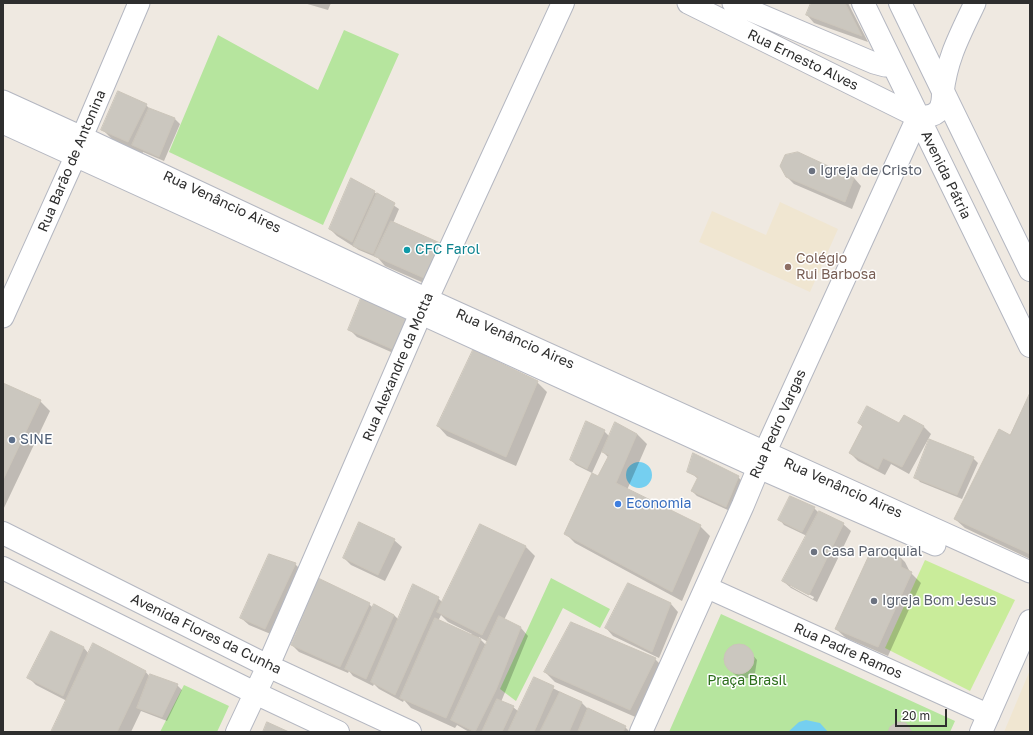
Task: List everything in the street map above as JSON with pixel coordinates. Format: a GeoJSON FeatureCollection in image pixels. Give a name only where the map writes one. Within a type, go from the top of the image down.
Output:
{"type":"FeatureCollection","features":[{"type":"Feature","properties":{"kind":"main road","name":"Rua Alexandre da Motta"},"geometry":{"type":"LineString","coordinates":[[237,732],[268,666],[424,306],[563,3]]}},
{"type":"Feature","properties":{"kind":"main road","name":"Avenida Pátria"},"geometry":{"type":"LineString","coordinates":[[863,3],[1030,346]]}},
{"type":"Feature","properties":{"kind":"main road"},"geometry":{"type":"LineString","coordinates":[[900,3],[1030,270]]}},
{"type":"Feature","properties":{"kind":"main road"},"geometry":{"type":"LineString","coordinates":[[893,65],[910,58],[927,60]]}},
{"type":"Feature","properties":{"kind":"main road"},"geometry":{"type":"LineString","coordinates":[[918,117],[928,117],[940,110],[943,101],[943,93]]}},
{"type":"Feature","properties":{"kind":"main road","name":"Rua Pedro Vargas"},"geometry":{"type":"LineString","coordinates":[[641,732],[762,460],[918,117]]}},
{"type":"Feature","properties":{"kind":"main road","name":"Avenida Flores da Cunha"},"geometry":{"type":"LineString","coordinates":[[3,533],[268,666],[410,732]]}},
{"type":"Feature","properties":{"kind":"main road"},"geometry":{"type":"LineString","coordinates":[[3,568],[255,693],[338,732]]}},
{"type":"Feature","properties":{"kind":"main road"},"geometry":{"type":"LineString","coordinates":[[985,724],[1030,621]]}},
{"type":"Feature","properties":{"kind":"street","name":"Rua Barão de Antonina"},"geometry":{"type":"LineString","coordinates":[[3,317],[79,146],[139,3]]}},
{"type":"Feature","properties":{"kind":"street","name":"Rua Ernesto Alves"},"geometry":{"type":"LineString","coordinates":[[733,3],[874,63],[885,66],[893,65]]}},
{"type":"Feature","properties":{"kind":"street"},"geometry":{"type":"LineString","coordinates":[[943,93],[950,55],[975,3]]}},
{"type":"Feature","properties":{"kind":"street","name":"Rua Ernesto Alves"},"geometry":{"type":"LineString","coordinates":[[691,4],[918,117]]}},
{"type":"Feature","properties":{"kind":"street","name":"Rua Venâncio Aires"},"geometry":{"type":"LineString","coordinates":[[3,101],[79,146],[424,306],[882,513],[1030,572]]}},
{"type":"Feature","properties":{"kind":"street","name":"Rua Venâncio Aires"},"geometry":{"type":"LineString","coordinates":[[3,122],[79,146]]}},
{"type":"Feature","properties":{"kind":"street","name":"Rua Venâncio Aires"},"geometry":{"type":"LineString","coordinates":[[882,513],[1030,587]]}},
{"type":"Feature","properties":{"kind":"street","name":"Rua Padre Ramos"},"geometry":{"type":"LineString","coordinates":[[706,586],[985,724]]}},
{"type":"Feature","properties":{"kind":"shaded area","name":"Colégio Rui Barbosa"},"geometry":{"type":"Polygon","coordinates":[[[780,202],[838,229],[810,292],[699,242],[712,211],[766,235],[780,202]]]}},
{"type":"Feature","properties":{"kind":"shaded area"},"geometry":{"type":"Polygon","coordinates":[[[1030,670],[1030,732],[1004,732],[1030,670]]]}},
{"type":"Feature","properties":{"kind":"green space"},"geometry":{"type":"Polygon","coordinates":[[[344,30],[399,54],[323,225],[169,152],[218,35],[318,90],[344,30]]]}},
{"type":"Feature","properties":{"kind":"green space"},"geometry":{"type":"Polygon","coordinates":[[[925,560],[1015,600],[970,691],[885,648],[925,560]]]}},
{"type":"Feature","properties":{"kind":"green space"},"geometry":{"type":"Polygon","coordinates":[[[551,578],[610,609],[600,628],[563,608],[516,701],[500,689],[551,578]]]}},
{"type":"Feature","properties":{"kind":"green space","name":"Praça Brasil"},"geometry":{"type":"Polygon","coordinates":[[[721,614],[955,721],[950,732],[669,732],[721,614]]]}},
{"type":"Feature","properties":{"kind":"green space"},"geometry":{"type":"Polygon","coordinates":[[[184,685],[229,706],[217,732],[160,732],[184,685]]]}},
{"type":"Feature","properties":{"kind":"water"},"geometry":{"type":"Polygon","coordinates":[[[639,462],[649,465],[652,475],[649,485],[639,488],[629,485],[626,475],[629,465],[639,462]]]}},
{"type":"Feature","properties":{"kind":"water"},"geometry":{"type":"Polygon","coordinates":[[[806,720],[820,723],[828,732],[788,732],[799,722],[806,720]]]}},
{"type":"Feature","properties":{"kind":"building"},"geometry":{"type":"Polygon","coordinates":[[[811,3],[845,3],[862,36],[806,15],[811,3]]]}},
{"type":"Feature","properties":{"kind":"building"},"geometry":{"type":"Polygon","coordinates":[[[118,91],[147,104],[128,142],[101,130],[118,91]]]}},
{"type":"Feature","properties":{"kind":"building"},"geometry":{"type":"Polygon","coordinates":[[[149,108],[175,118],[159,157],[132,145],[149,108]]]}},
{"type":"Feature","properties":{"kind":"building","name":"Igreja de Cristo"},"geometry":{"type":"Polygon","coordinates":[[[798,152],[854,178],[845,202],[786,177],[780,166],[785,155],[798,152]]]}},
{"type":"Feature","properties":{"kind":"building"},"geometry":{"type":"Polygon","coordinates":[[[351,178],[375,191],[352,242],[329,229],[351,178]]]}},
{"type":"Feature","properties":{"kind":"building"},"geometry":{"type":"Polygon","coordinates":[[[377,193],[395,203],[373,254],[353,246],[377,193]]]}},
{"type":"Feature","properties":{"kind":"building","name":"CFC Farol"},"geometry":{"type":"Polygon","coordinates":[[[391,221],[440,243],[424,278],[374,256],[391,221]]]}},
{"type":"Feature","properties":{"kind":"building"},"geometry":{"type":"Polygon","coordinates":[[[361,298],[406,319],[392,349],[348,330],[361,298]]]}},
{"type":"Feature","properties":{"kind":"building"},"geometry":{"type":"Polygon","coordinates":[[[473,350],[538,381],[506,457],[437,426],[473,350]]]}},
{"type":"Feature","properties":{"kind":"building","name":"SINE"},"geometry":{"type":"Polygon","coordinates":[[[3,383],[41,400],[3,480],[3,383]]]}},
{"type":"Feature","properties":{"kind":"building"},"geometry":{"type":"Polygon","coordinates":[[[1030,393],[1030,554],[954,519],[999,429],[1010,435],[1030,393]]]}},
{"type":"Feature","properties":{"kind":"building"},"geometry":{"type":"Polygon","coordinates":[[[867,406],[899,423],[904,415],[924,426],[902,467],[883,458],[878,469],[849,453],[863,426],[858,423],[867,406]]]}},
{"type":"Feature","properties":{"kind":"building"},"geometry":{"type":"Polygon","coordinates":[[[586,421],[605,430],[587,469],[570,460],[586,421]]]}},
{"type":"Feature","properties":{"kind":"building","name":"Economia"},"geometry":{"type":"Polygon","coordinates":[[[615,422],[637,434],[616,483],[701,525],[672,592],[564,534],[592,473],[598,476],[609,455],[602,452],[615,422]]]}},
{"type":"Feature","properties":{"kind":"building"},"geometry":{"type":"Polygon","coordinates":[[[929,439],[974,457],[957,495],[914,478],[929,439]]]}},
{"type":"Feature","properties":{"kind":"building"},"geometry":{"type":"Polygon","coordinates":[[[693,453],[739,476],[726,507],[691,491],[698,477],[687,472],[693,453]]]}},
{"type":"Feature","properties":{"kind":"building"},"geometry":{"type":"Polygon","coordinates":[[[790,496],[815,507],[802,532],[778,520],[790,496]]]}},
{"type":"Feature","properties":{"kind":"building","name":"Casa Paroquial"},"geometry":{"type":"Polygon","coordinates":[[[819,511],[844,523],[809,595],[782,581],[819,511]]]}},
{"type":"Feature","properties":{"kind":"building"},"geometry":{"type":"Polygon","coordinates":[[[359,522],[395,539],[378,575],[343,558],[359,522]]]}},
{"type":"Feature","properties":{"kind":"building"},"geometry":{"type":"Polygon","coordinates":[[[480,524],[526,546],[482,635],[437,612],[480,524]]]}},
{"type":"Feature","properties":{"kind":"building","name":"Igreja Bom Jesus"},"geometry":{"type":"Polygon","coordinates":[[[896,551],[901,559],[901,567],[912,572],[878,647],[835,629],[870,553],[881,558],[886,552],[896,551]]]}},
{"type":"Feature","properties":{"kind":"building"},"geometry":{"type":"Polygon","coordinates":[[[269,554],[296,563],[265,629],[240,618],[269,554]]]}},
{"type":"Feature","properties":{"kind":"building"},"geometry":{"type":"Polygon","coordinates":[[[318,578],[370,603],[340,667],[291,645],[318,578]]]}},
{"type":"Feature","properties":{"kind":"building"},"geometry":{"type":"Polygon","coordinates":[[[628,583],[671,603],[652,652],[605,628],[628,583]]]}},
{"type":"Feature","properties":{"kind":"building"},"geometry":{"type":"Polygon","coordinates":[[[413,584],[439,597],[395,695],[371,682],[413,584]]]}},
{"type":"Feature","properties":{"kind":"building"},"geometry":{"type":"Polygon","coordinates":[[[374,604],[394,615],[366,679],[345,669],[374,604]]]}},
{"type":"Feature","properties":{"kind":"building"},"geometry":{"type":"Polygon","coordinates":[[[499,616],[521,627],[496,690],[475,732],[451,720],[499,616]]]}},
{"type":"Feature","properties":{"kind":"building"},"geometry":{"type":"Polygon","coordinates":[[[435,618],[481,639],[446,718],[400,698],[435,618]]]}},
{"type":"Feature","properties":{"kind":"building"},"geometry":{"type":"Polygon","coordinates":[[[571,622],[656,658],[630,710],[544,672],[571,622]]]}},
{"type":"Feature","properties":{"kind":"building"},"geometry":{"type":"Polygon","coordinates":[[[51,631],[84,647],[63,696],[27,678],[51,631]]]}},
{"type":"Feature","properties":{"kind":"building"},"geometry":{"type":"Polygon","coordinates":[[[93,643],[146,671],[117,732],[51,732],[93,643]]]}},
{"type":"Feature","properties":{"kind":"building"},"geometry":{"type":"Polygon","coordinates":[[[739,644],[749,649],[754,659],[749,669],[739,674],[729,669],[724,659],[729,649],[739,644]]]}},
{"type":"Feature","properties":{"kind":"building"},"geometry":{"type":"Polygon","coordinates":[[[150,674],[178,684],[162,717],[137,708],[150,674]]]}},
{"type":"Feature","properties":{"kind":"building"},"geometry":{"type":"Polygon","coordinates":[[[534,677],[554,686],[534,732],[508,732],[534,677]]]}},
{"type":"Feature","properties":{"kind":"building"},"geometry":{"type":"Polygon","coordinates":[[[560,692],[582,702],[569,732],[540,732],[560,692]]]}},
{"type":"Feature","properties":{"kind":"building"},"geometry":{"type":"Polygon","coordinates":[[[497,699],[514,706],[502,732],[482,732],[497,699]]]}},
{"type":"Feature","properties":{"kind":"building"},"geometry":{"type":"Polygon","coordinates":[[[588,708],[626,726],[623,732],[578,732],[588,708]]]}},
{"type":"Feature","properties":{"kind":"building"},"geometry":{"type":"Polygon","coordinates":[[[267,722],[289,732],[263,732],[267,722]]]}},
{"type":"Feature","properties":{"kind":"building"},"geometry":{"type":"Polygon","coordinates":[[[898,722],[906,723],[912,732],[888,732],[890,727],[898,722]]]}},
{"type":"Feature","properties":{"kind":"place","name":"Igreja de Cristo"},"geometry":{"type":"Point","coordinates":[812,171]}},
{"type":"Feature","properties":{"kind":"place","name":"CFC Farol"},"geometry":{"type":"Point","coordinates":[407,250]}},
{"type":"Feature","properties":{"kind":"place","name":"Colégio Rui Barbosa"},"geometry":{"type":"Point","coordinates":[788,267]}},
{"type":"Feature","properties":{"kind":"place","name":"SINE"},"geometry":{"type":"Point","coordinates":[12,440]}},
{"type":"Feature","properties":{"kind":"place","name":"Economia"},"geometry":{"type":"Point","coordinates":[618,504]}},
{"type":"Feature","properties":{"kind":"place","name":"Casa Paroquial"},"geometry":{"type":"Point","coordinates":[814,552]}},
{"type":"Feature","properties":{"kind":"place","name":"Igreja Bom Jesus"},"geometry":{"type":"Point","coordinates":[874,601]}}]}
